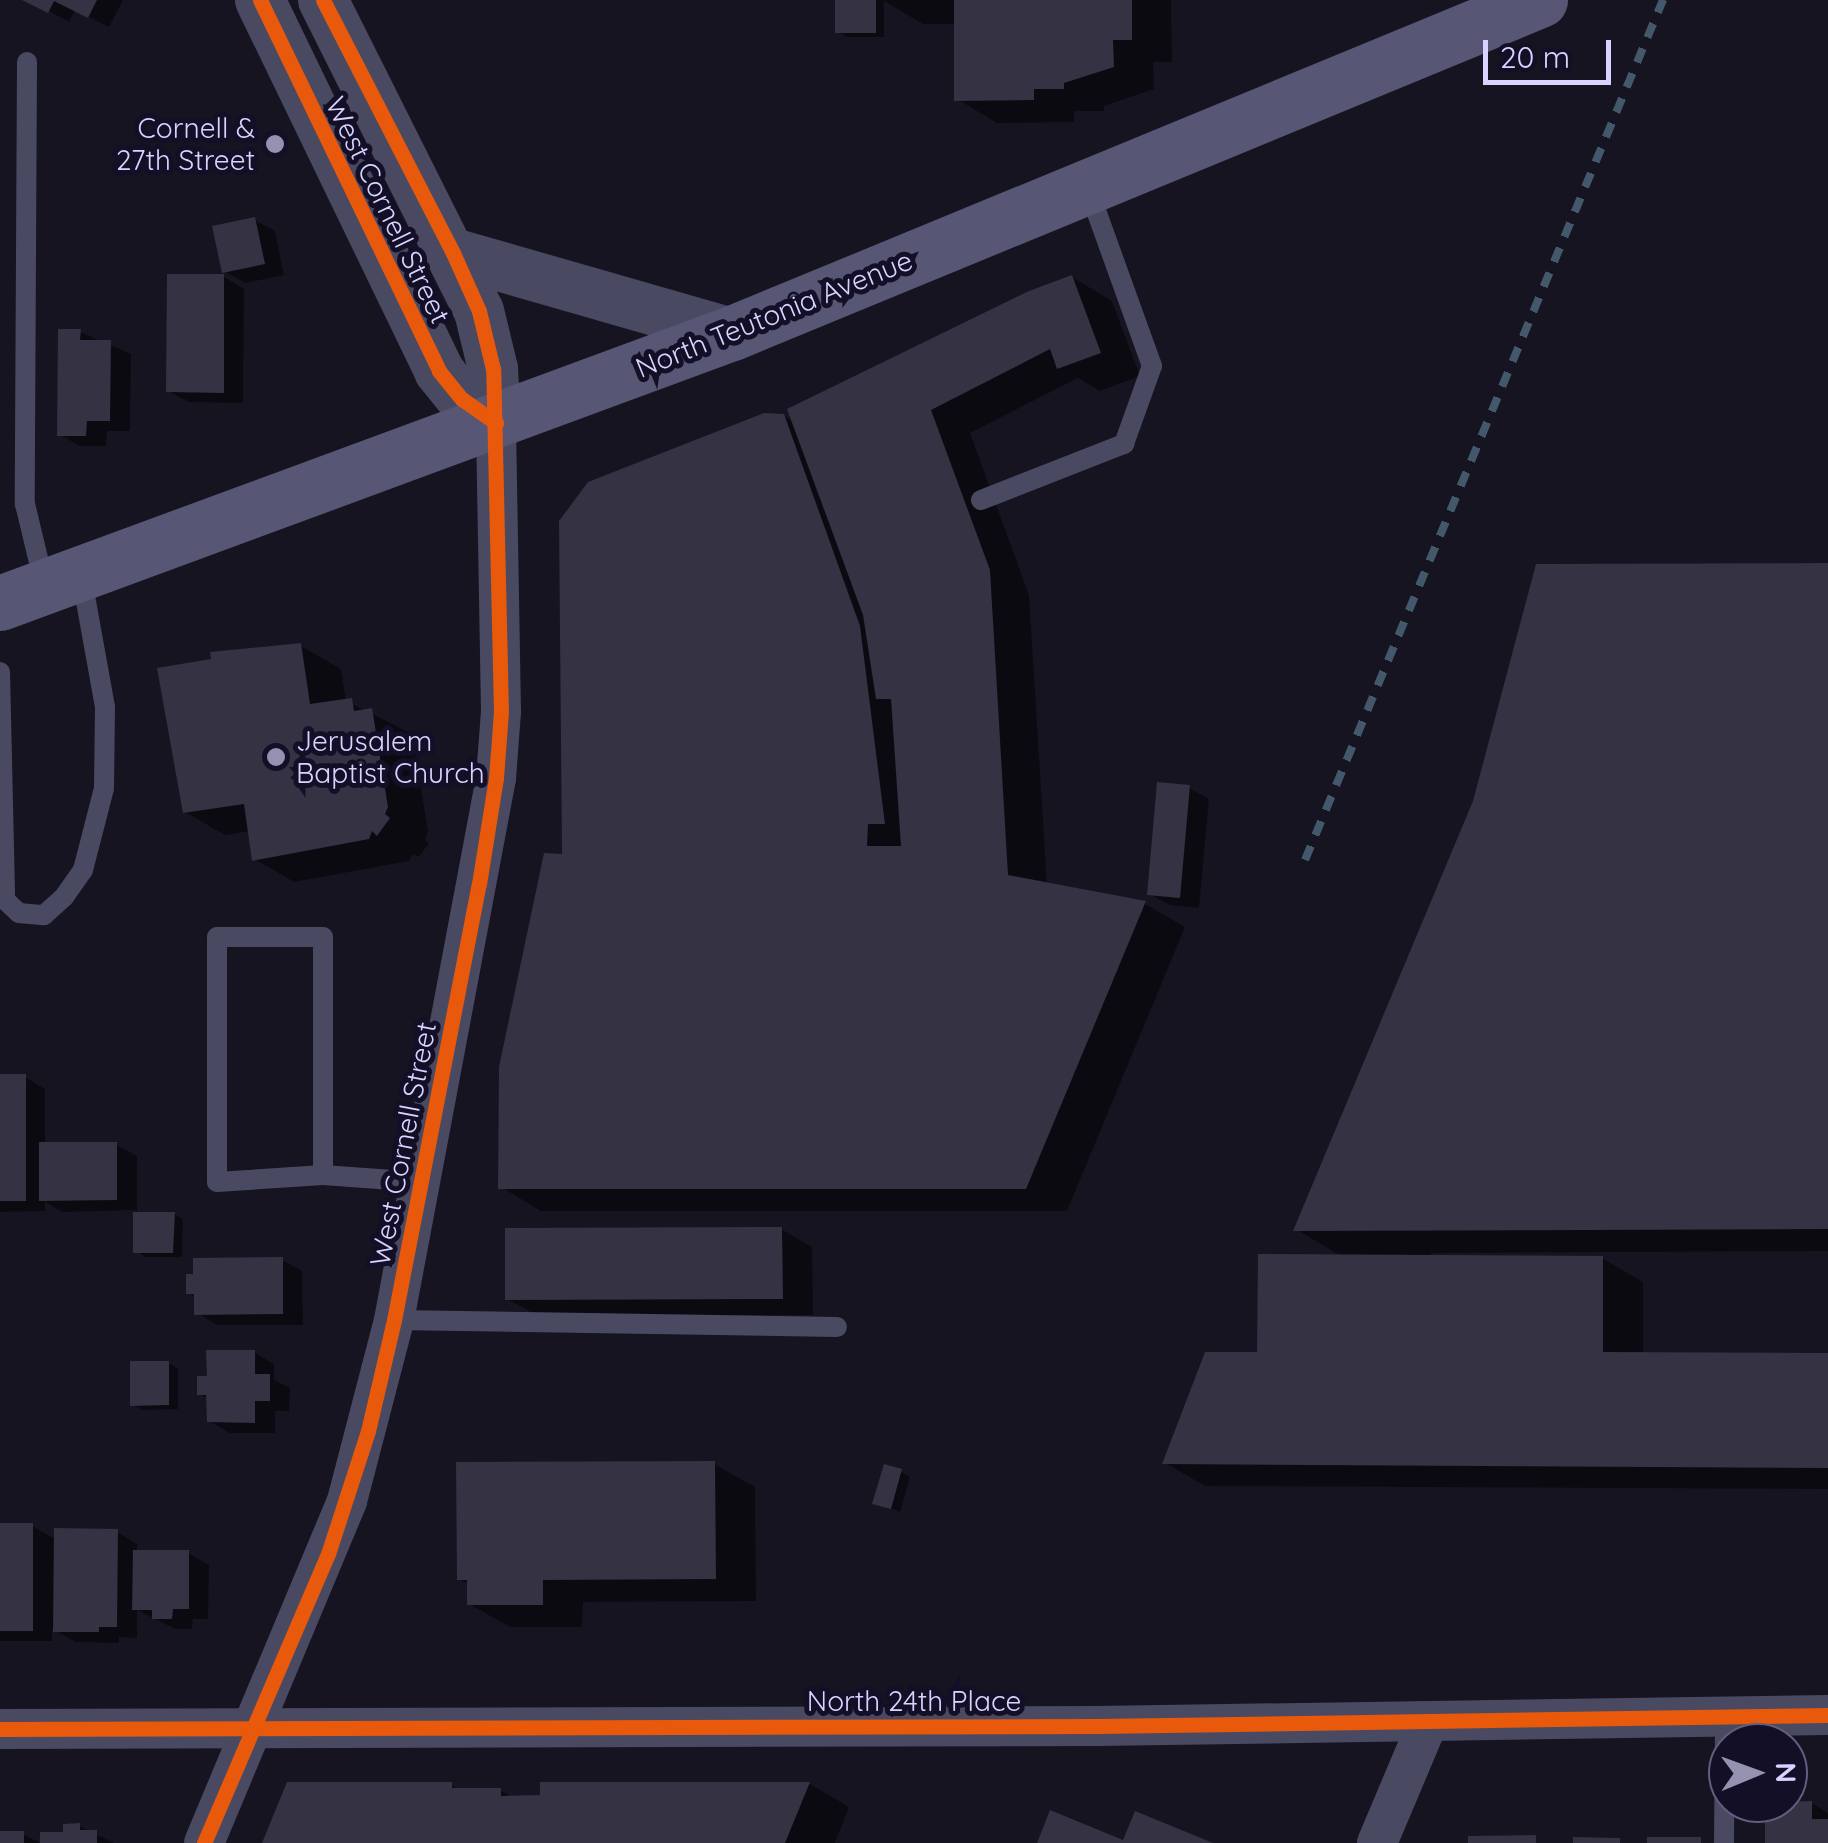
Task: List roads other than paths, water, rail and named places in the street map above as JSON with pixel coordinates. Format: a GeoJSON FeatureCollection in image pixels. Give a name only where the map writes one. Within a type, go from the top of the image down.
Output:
{"type":"FeatureCollection","features":[{"type":"Feature","properties":{"kind":"main road","name":"North Teutonia Avenue"},"geometry":{"type":"LineString","coordinates":[[42,587],[732,333],[1540,0]]}},
{"type":"Feature","properties":{"kind":"street","name":"West Cornell Street"},"geometry":{"type":"LineString","coordinates":[[260,0],[439,371],[462,399],[496,423]]}},
{"type":"Feature","properties":{"kind":"street","name":"West Cornell Street"},"geometry":{"type":"LineString","coordinates":[[204,1843],[348,1501],[394,1320],[421,1182],[496,778],[501,712],[496,423],[493,369],[484,332],[453,253],[323,0]]}},
{"type":"Feature","properties":{"kind":"street"},"geometry":{"type":"LineString","coordinates":[[453,253],[732,333]]}},
{"type":"Feature","properties":{"kind":"street","name":"North 24th Place"},"geometry":{"type":"LineString","coordinates":[[0,1729],[1078,1726],[1828,1715]]}},
{"type":"Feature","properties":{"kind":"street"},"geometry":{"type":"LineString","coordinates":[[1377,1843],[1428,1722]]}},
{"type":"Feature","properties":{"kind":"lane"},"geometry":{"type":"LineString","coordinates":[[0,672],[5,900],[19,913],[44,915],[64,897],[82,870],[104,788],[105,707],[42,587],[25,504],[26,62]]}},
{"type":"Feature","properties":{"kind":"lane"},"geometry":{"type":"LineString","coordinates":[[981,500],[1124,444],[1152,366],[1088,186]]}},
{"type":"Feature","properties":{"kind":"lane"},"geometry":{"type":"LineString","coordinates":[[323,1175],[324,937],[217,937],[217,1182],[323,1175],[421,1182]]}},
{"type":"Feature","properties":{"kind":"lane"},"geometry":{"type":"LineString","coordinates":[[394,1320],[837,1327]]}},
{"type":"Feature","properties":{"kind":"lane"},"geometry":{"type":"LineString","coordinates":[[1724,1843],[1725,1717]]}},
{"type":"Feature","properties":{"kind":"railway"},"geometry":{"type":"LineString","coordinates":[[1305,860],[1663,0]]}},
{"type":"Feature","properties":{"kind":"place","name":"Cornell & 27th Street"},"geometry":{"type":"Point","coordinates":[275,144]}},
{"type":"Feature","properties":{"kind":"place","name":"Jerusalem Baptist Church"},"geometry":{"type":"Point","coordinates":[276,757]}}]}
